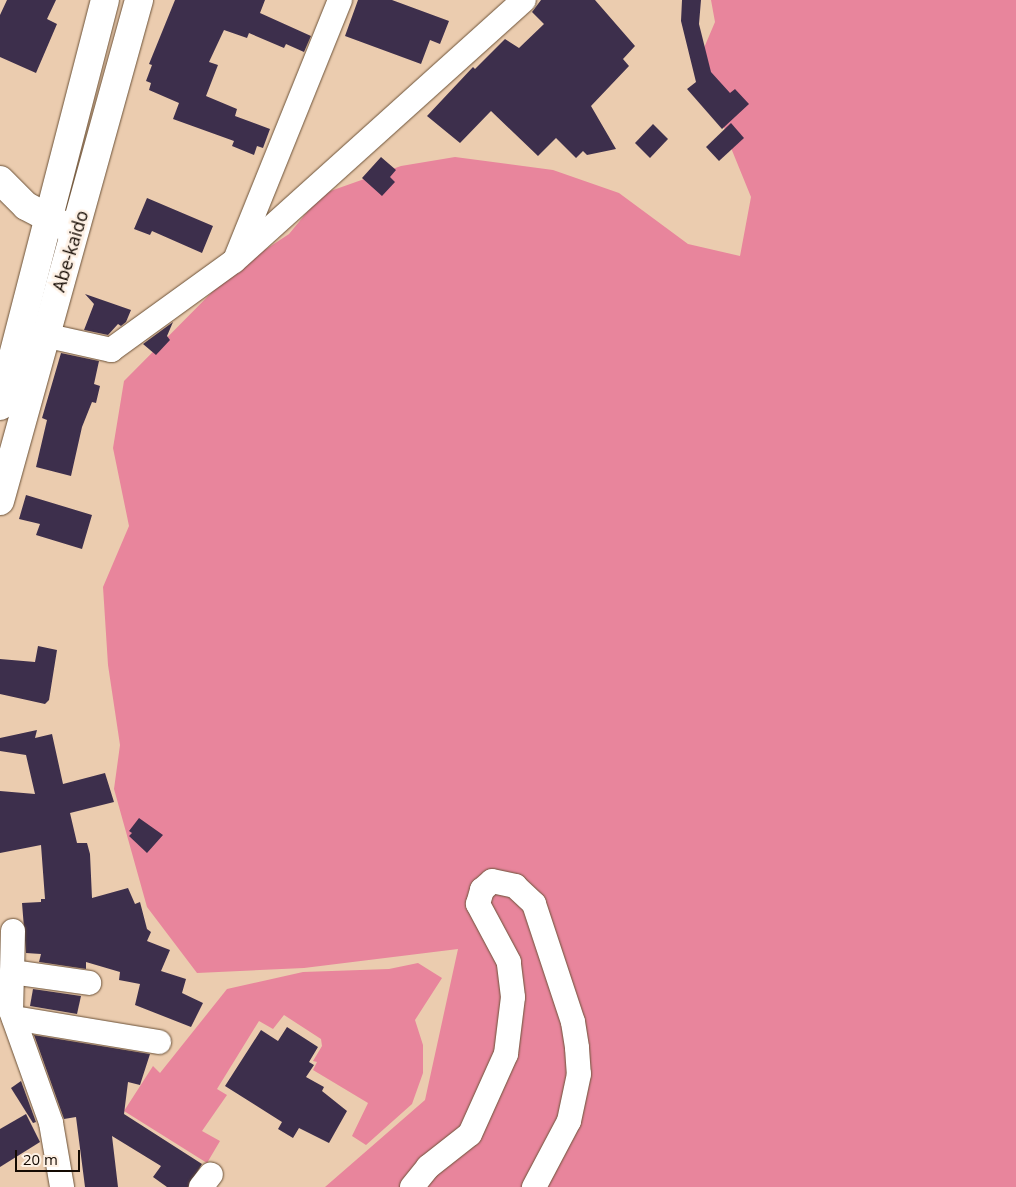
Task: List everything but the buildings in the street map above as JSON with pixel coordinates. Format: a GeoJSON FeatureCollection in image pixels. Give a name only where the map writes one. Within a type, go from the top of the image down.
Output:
{"type":"FeatureCollection","features":[{"type":"Feature","properties":{"kind":"main road","name":"Abe-kaido"},"geometry":{"type":"LineString","coordinates":[[0,406],[8,343],[48,219],[104,0]]}},
{"type":"Feature","properties":{"kind":"main road","name":"Abe-kaido"},"geometry":{"type":"LineString","coordinates":[[0,501],[44,335],[76,231],[139,0]]}},
{"type":"Feature","properties":{"kind":"main road"},"geometry":{"type":"LineString","coordinates":[[0,180],[26,206],[48,219],[76,231]]}},
{"type":"Feature","properties":{"kind":"street"},"geometry":{"type":"LineString","coordinates":[[234,261],[340,0]]}},
{"type":"Feature","properties":{"kind":"street"},"geometry":{"type":"LineString","coordinates":[[44,335],[110,350],[234,261],[524,0]]}},
{"type":"Feature","properties":{"kind":"street"},"geometry":{"type":"LineString","coordinates":[[412,1187],[428,1167],[470,1134],[506,1054],[513,997],[510,962],[478,904],[482,890],[492,882],[514,886],[534,904],[572,1022],[577,1048],[579,1074],[568,1121],[534,1187]]}},
{"type":"Feature","properties":{"kind":"street"},"geometry":{"type":"LineString","coordinates":[[13,931],[14,1018],[51,1123],[62,1187]]}},
{"type":"Feature","properties":{"kind":"street"},"geometry":{"type":"LineString","coordinates":[[12,972],[89,984]]}},
{"type":"Feature","properties":{"kind":"street"},"geometry":{"type":"LineString","coordinates":[[14,1018],[159,1042]]}},
{"type":"Feature","properties":{"kind":"shaded area"},"geometry":{"type":"Polygon","coordinates":[[[711,0],[1016,0],[1016,1187],[325,1187],[425,1100],[458,949],[304,968],[197,973],[147,907],[114,789],[120,745],[108,665],[103,587],[129,526],[113,448],[124,381],[233,271],[289,234],[322,194],[401,166],[455,157],[553,170],[619,193],[688,244],[740,256],[751,197],[729,143],[701,55],[715,22],[711,0]]]}},
{"type":"Feature","properties":{"kind":"shaded area"},"geometry":{"type":"Polygon","coordinates":[[[418,963],[442,978],[415,1020],[423,1045],[423,1073],[412,1104],[366,1145],[352,1136],[368,1103],[313,1070],[317,1062],[313,1061],[322,1046],[321,1039],[284,1015],[273,1029],[259,1021],[217,1089],[227,1095],[202,1131],[220,1141],[207,1163],[124,1111],[153,1066],[160,1073],[227,989],[303,972],[389,969],[418,963]]]}}]}
